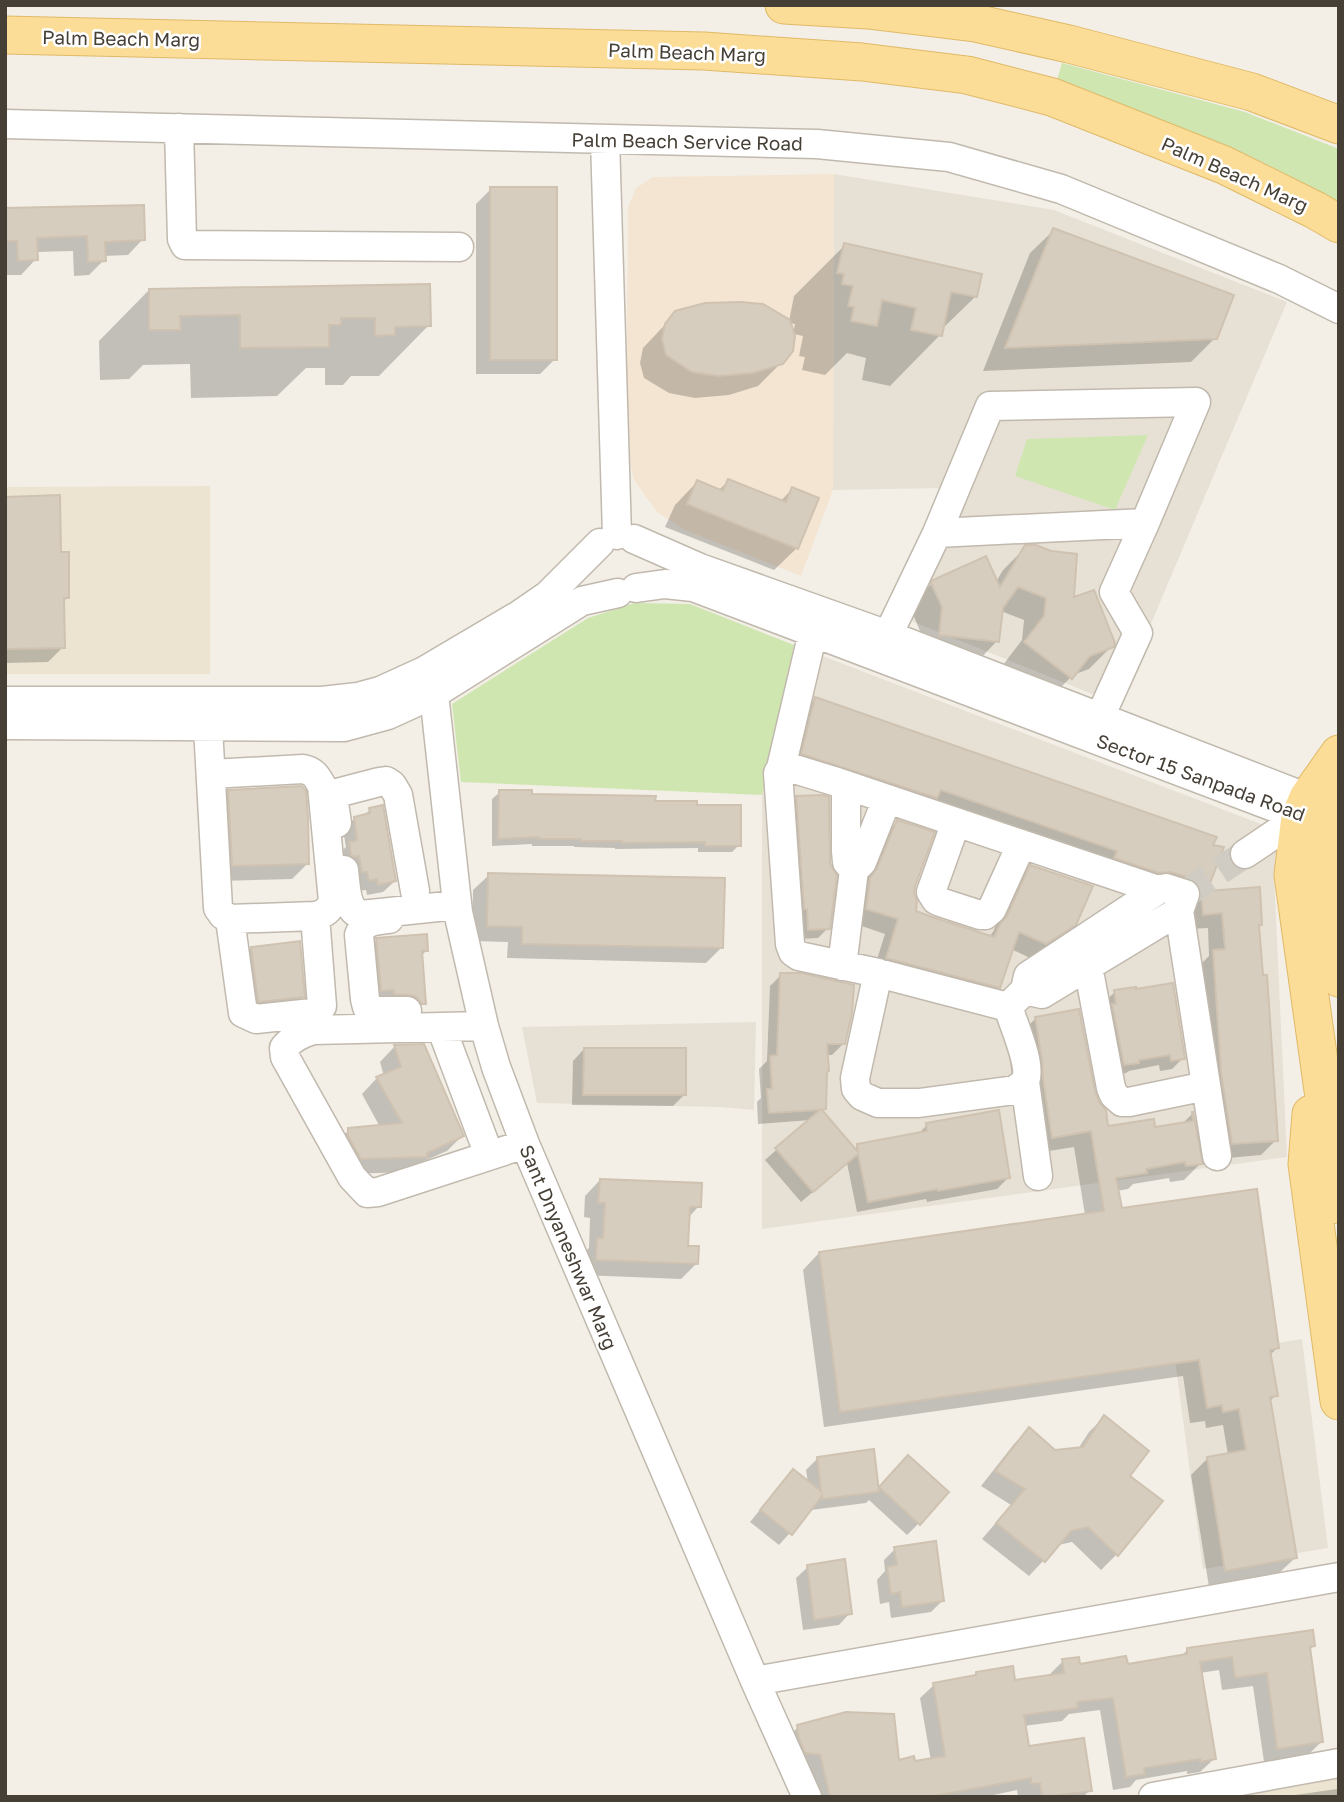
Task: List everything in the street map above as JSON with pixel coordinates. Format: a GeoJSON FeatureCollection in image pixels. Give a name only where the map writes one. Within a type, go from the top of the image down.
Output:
{"type":"FeatureCollection","features":[{"type":"Feature","properties":{"kind":"main road"},"geometry":{"type":"LineString","coordinates":[[784,5],[868,10],[975,23],[1069,44],[1252,92],[1339,125]]}},
{"type":"Feature","properties":{"kind":"main road","name":"Palm Beach Marg"},"geometry":{"type":"LineString","coordinates":[[5,35],[704,51],[862,62],[968,75],[1052,97],[1224,165],[1339,224]]}},
{"type":"Feature","properties":{"kind":"main road"},"geometry":{"type":"LineString","coordinates":[[1339,754],[1324,813],[1293,875],[1339,1205]]}},
{"type":"Feature","properties":{"kind":"main road"},"geometry":{"type":"LineString","coordinates":[[1324,813],[1324,873],[1339,978]]}},
{"type":"Feature","properties":{"kind":"main road"},"geometry":{"type":"LineString","coordinates":[[1315,1035],[1307,1164],[1339,1401]]}},
{"type":"Feature","properties":{"kind":"street","name":"Palm Beach Service Road"},"geometry":{"type":"LineString","coordinates":[[5,124],[817,144],[949,158],[1060,189],[1279,279],[1339,309]]}},
{"type":"Feature","properties":{"kind":"street"},"geometry":{"type":"LineString","coordinates":[[179,128],[182,239],[185,245],[459,247]]}},
{"type":"Feature","properties":{"kind":"street"},"geometry":{"type":"LineString","coordinates":[[605,139],[617,539]]}},
{"type":"Feature","properties":{"kind":"street"},"geometry":{"type":"LineString","coordinates":[[888,635],[937,533],[990,405],[1196,402],[1114,593],[1138,633],[1100,717]]}},
{"type":"Feature","properties":{"kind":"street"},"geometry":{"type":"LineString","coordinates":[[937,533],[1145,523]]}},
{"type":"Feature","properties":{"kind":"street"},"geometry":{"type":"LineString","coordinates":[[5,726],[344,727],[388,715],[548,595],[617,539]]}},
{"type":"Feature","properties":{"kind":"street"},"geometry":{"type":"LineString","coordinates":[[617,539],[642,545],[647,553],[648,573],[643,581],[627,590],[609,591],[595,578],[592,560],[595,551],[617,539]]}},
{"type":"Feature","properties":{"kind":"street","name":"Sector 15 Sanpada Road"},"geometry":{"type":"LineString","coordinates":[[617,539],[888,635],[1100,717],[1324,813]]}},
{"type":"Feature","properties":{"kind":"street","name":"Sector 15 Sanpada Road"},"geometry":{"type":"LineString","coordinates":[[429,682],[582,601],[665,584],[693,587],[1324,813]]}},
{"type":"Feature","properties":{"kind":"street"},"geometry":{"type":"LineString","coordinates":[[813,632],[782,768],[778,772],[790,944],[793,952],[799,956],[842,966],[1016,998],[1042,994],[1179,911]]}},
{"type":"Feature","properties":{"kind":"street"},"geometry":{"type":"LineString","coordinates":[[5,701],[322,701],[358,697],[429,682]]}},
{"type":"Feature","properties":{"kind":"street","name":"Sant Dnyaneshwar Marg"},"geometry":{"type":"LineString","coordinates":[[429,682],[458,908],[482,1018],[496,1067],[525,1144],[807,1797]]}},
{"type":"Feature","properties":{"kind":"street"},"geometry":{"type":"LineString","coordinates":[[208,727],[218,908],[230,919],[315,915],[330,909],[333,901],[322,786],[317,777],[311,771],[303,769],[211,774]]}},
{"type":"Feature","properties":{"kind":"street"},"geometry":{"type":"LineString","coordinates":[[782,768],[788,767],[846,785],[1158,890]]}},
{"type":"Feature","properties":{"kind":"street"},"geometry":{"type":"LineString","coordinates":[[415,891],[398,795],[392,785],[386,781],[379,782],[337,793],[333,797],[349,900],[356,913],[361,915],[458,908]]}},
{"type":"Feature","properties":{"kind":"street"},"geometry":{"type":"LineString","coordinates":[[846,785],[847,862],[854,870]]}},
{"type":"Feature","properties":{"kind":"street"},"geometry":{"type":"LineString","coordinates":[[842,966],[854,870],[862,862],[887,799]]}},
{"type":"Feature","properties":{"kind":"street"},"geometry":{"type":"LineString","coordinates":[[1245,854],[1324,813]]}},
{"type":"Feature","properties":{"kind":"street"},"geometry":{"type":"LineString","coordinates":[[956,822],[931,892],[940,902],[981,915],[989,912],[1021,845]]}},
{"type":"Feature","properties":{"kind":"street"},"geometry":{"type":"LineString","coordinates":[[1038,1176],[1024,1082],[1027,1073],[1026,1061],[1016,998],[1028,976],[1158,890],[1166,888],[1185,894],[1179,911],[1217,1156]]}},
{"type":"Feature","properties":{"kind":"street"},"geometry":{"type":"LineString","coordinates":[[458,908],[370,921],[362,928],[359,935],[365,999],[367,1007],[378,1012],[482,1018]]}},
{"type":"Feature","properties":{"kind":"street"},"geometry":{"type":"LineString","coordinates":[[230,919],[243,1013],[256,1019],[312,1013],[322,1006],[315,915]]}},
{"type":"Feature","properties":{"kind":"street"},"geometry":{"type":"LineString","coordinates":[[1088,966],[1114,1095],[1122,1102],[1129,1102],[1206,1086]]}},
{"type":"Feature","properties":{"kind":"street"},"geometry":{"type":"LineString","coordinates":[[878,973],[855,1078],[856,1089],[862,1096],[878,1103],[919,1103],[1015,1090],[1024,1082]]}},
{"type":"Feature","properties":{"kind":"street"},"geometry":{"type":"LineString","coordinates":[[482,1018],[441,1027],[313,1030],[290,1041],[284,1048],[285,1057],[352,1177],[367,1193],[378,1192],[525,1144]]}},
{"type":"Feature","properties":{"kind":"street"},"geometry":{"type":"LineString","coordinates":[[441,1027],[489,1156]]}},
{"type":"Feature","properties":{"kind":"street"},"geometry":{"type":"LineString","coordinates":[[460,1080],[496,1067]]}},
{"type":"Feature","properties":{"kind":"street"},"geometry":{"type":"LineString","coordinates":[[755,1681],[1339,1577]]}},
{"type":"Feature","properties":{"kind":"street"},"geometry":{"type":"LineString","coordinates":[[1153,1797],[1339,1763]]}},
{"type":"Feature","properties":{"kind":"shaded area"},"geometry":{"type":"Polygon","coordinates":[[[834,174],[1054,210],[1287,302],[1117,704],[889,612],[944,488],[833,490],[834,174]]]}},
{"type":"Feature","properties":{"kind":"shaded area"},"geometry":{"type":"Polygon","coordinates":[[[834,174],[833,490],[801,576],[685,530],[657,512],[634,480],[626,444],[628,207],[636,188],[653,177],[834,174]]]}},
{"type":"Feature","properties":{"kind":"shaded area"},"geometry":{"type":"Polygon","coordinates":[[[210,486],[210,674],[5,674],[5,487],[210,486]]]}},
{"type":"Feature","properties":{"kind":"shaded area"},"geometry":{"type":"Polygon","coordinates":[[[794,645],[1279,831],[1274,874],[1287,1157],[762,1229],[762,795],[794,645]]]}},
{"type":"Feature","properties":{"kind":"shaded area"},"geometry":{"type":"Polygon","coordinates":[[[756,1022],[754,1110],[537,1103],[522,1027],[756,1022]]]}},
{"type":"Feature","properties":{"kind":"shaded area"},"geometry":{"type":"Polygon","coordinates":[[[1302,1339],[1328,1548],[1203,1569],[1175,1360],[1302,1339]]]}},
{"type":"Feature","properties":{"kind":"shaded area"},"geometry":{"type":"Polygon","coordinates":[[[1339,1767],[1339,1797],[1177,1797],[1339,1767]]]}},
{"type":"Feature","properties":{"kind":"green space"},"geometry":{"type":"Polygon","coordinates":[[[1062,63],[1245,112],[1339,149],[1339,204],[1056,83],[1062,63]]]}},
{"type":"Feature","properties":{"kind":"green space"},"geometry":{"type":"Polygon","coordinates":[[[1148,435],[1115,510],[1015,476],[1027,439],[1148,435]]]}},
{"type":"Feature","properties":{"kind":"green space"},"geometry":{"type":"Polygon","coordinates":[[[635,603],[690,604],[794,645],[762,795],[461,782],[452,704],[588,618],[635,603]]]}},
{"type":"Feature","properties":{"kind":"building"},"geometry":{"type":"Polygon","coordinates":[[[490,187],[557,187],[557,360],[490,360],[490,187]]]}},
{"type":"Feature","properties":{"kind":"building"},"geometry":{"type":"Polygon","coordinates":[[[144,205],[145,240],[105,242],[106,261],[88,262],[87,236],[37,238],[38,260],[18,261],[17,241],[5,241],[5,208],[144,205]]]}},
{"type":"Feature","properties":{"kind":"building"},"geometry":{"type":"Polygon","coordinates":[[[1053,228],[1234,295],[1217,339],[1005,348],[1053,228]]]}},
{"type":"Feature","properties":{"kind":"building"},"geometry":{"type":"Polygon","coordinates":[[[844,243],[982,274],[977,297],[951,292],[942,336],[911,330],[916,308],[882,300],[877,326],[851,321],[854,307],[848,306],[853,286],[842,284],[844,274],[837,273],[844,243]]]}},
{"type":"Feature","properties":{"kind":"building"},"geometry":{"type":"Polygon","coordinates":[[[430,284],[431,326],[395,327],[395,335],[375,336],[375,318],[341,318],[341,325],[329,325],[329,347],[240,348],[240,315],[180,316],[181,330],[149,330],[149,289],[430,284]]]}},
{"type":"Feature","properties":{"kind":"building"},"geometry":{"type":"Polygon","coordinates":[[[705,303],[763,304],[790,320],[795,336],[793,351],[783,364],[753,373],[718,376],[692,372],[666,355],[662,339],[665,324],[675,311],[705,303]]]}},
{"type":"Feature","properties":{"kind":"building"},"geometry":{"type":"Polygon","coordinates":[[[728,479],[786,502],[792,487],[819,498],[798,549],[687,504],[697,480],[723,491],[728,479]]]}},
{"type":"Feature","properties":{"kind":"building"},"geometry":{"type":"Polygon","coordinates":[[[60,495],[61,552],[69,552],[69,598],[64,598],[65,648],[5,649],[5,497],[60,495]]]}},
{"type":"Feature","properties":{"kind":"building"},"geometry":{"type":"Polygon","coordinates":[[[1025,545],[1077,554],[1074,597],[1094,590],[1115,643],[1114,647],[1090,656],[1072,679],[1024,642],[1044,616],[1046,598],[1018,587],[1003,608],[999,642],[939,635],[942,607],[931,583],[933,580],[986,556],[1000,587],[1025,545]]]}},
{"type":"Feature","properties":{"kind":"building"},"geometry":{"type":"Polygon","coordinates":[[[815,697],[1217,837],[1213,845],[1224,847],[1207,891],[1260,887],[1262,925],[1259,925],[1263,975],[1267,975],[1278,1141],[1232,1144],[1221,1072],[1213,950],[1225,949],[1222,913],[1203,915],[1203,891],[1197,882],[1171,872],[1159,873],[1114,858],[1117,851],[941,790],[937,798],[801,754],[815,697]]]}},
{"type":"Feature","properties":{"kind":"building"},"geometry":{"type":"Polygon","coordinates":[[[302,786],[306,791],[309,864],[232,866],[228,790],[302,786]]]}},
{"type":"Feature","properties":{"kind":"building"},"geometry":{"type":"Polygon","coordinates":[[[499,790],[532,790],[532,794],[656,796],[655,801],[741,805],[741,846],[705,846],[705,842],[622,843],[539,837],[498,839],[499,790]]]}},
{"type":"Feature","properties":{"kind":"building"},"geometry":{"type":"Polygon","coordinates":[[[796,796],[829,797],[830,864],[837,875],[830,929],[808,930],[807,909],[804,909],[796,796]]]}},
{"type":"Feature","properties":{"kind":"building"},"geometry":{"type":"Polygon","coordinates":[[[383,805],[396,881],[378,885],[377,879],[369,881],[367,872],[362,872],[359,856],[351,855],[349,842],[357,840],[354,817],[370,813],[369,808],[383,805]]]}},
{"type":"Feature","properties":{"kind":"building"},"geometry":{"type":"Polygon","coordinates":[[[897,820],[935,832],[915,886],[916,911],[994,937],[1007,916],[1030,865],[1093,886],[1076,925],[1046,944],[1019,932],[1000,988],[886,958],[898,919],[866,909],[870,878],[877,868],[897,820]]]}},
{"type":"Feature","properties":{"kind":"building"},"geometry":{"type":"Polygon","coordinates":[[[488,873],[725,878],[723,948],[522,944],[522,927],[487,926],[488,873]]]}},
{"type":"Feature","properties":{"kind":"building"},"geometry":{"type":"Polygon","coordinates":[[[427,934],[428,951],[422,951],[426,1004],[422,1004],[415,996],[394,994],[394,990],[381,991],[376,938],[427,934]]]}},
{"type":"Feature","properties":{"kind":"building"},"geometry":{"type":"Polygon","coordinates":[[[300,941],[305,997],[258,1002],[251,947],[300,941]]]}},
{"type":"Feature","properties":{"kind":"building"},"geometry":{"type":"Polygon","coordinates":[[[780,973],[801,973],[854,985],[852,1013],[845,1044],[827,1044],[829,1071],[826,1109],[822,1110],[858,1152],[857,1144],[927,1131],[926,1123],[999,1110],[1010,1178],[868,1202],[858,1154],[813,1192],[775,1148],[820,1110],[769,1113],[767,1089],[772,1089],[770,1056],[777,1055],[780,973]]]}},
{"type":"Feature","properties":{"kind":"building"},"geometry":{"type":"Polygon","coordinates":[[[1173,983],[1185,1059],[1171,1061],[1170,1055],[1124,1065],[1112,1004],[1116,1004],[1114,990],[1173,983]]]}},
{"type":"Feature","properties":{"kind":"building"},"geometry":{"type":"Polygon","coordinates":[[[1079,1009],[1095,1091],[1106,1110],[1108,1126],[1154,1119],[1155,1127],[1193,1121],[1193,1112],[1203,1164],[1186,1166],[1185,1162],[1146,1169],[1147,1173],[1116,1178],[1122,1208],[1257,1189],[1279,1348],[1270,1350],[1278,1396],[1270,1397],[1297,1558],[1225,1571],[1207,1457],[1246,1450],[1239,1409],[1223,1412],[1222,1405],[1207,1408],[1199,1360],[840,1412],[819,1252],[1104,1211],[1091,1131],[1052,1138],[1035,1017],[1079,1009]]]}},
{"type":"Feature","properties":{"kind":"building"},"geometry":{"type":"Polygon","coordinates":[[[424,1044],[464,1136],[427,1153],[428,1157],[361,1159],[348,1136],[348,1128],[402,1123],[376,1077],[401,1067],[394,1045],[424,1044]]]}},
{"type":"Feature","properties":{"kind":"building"},"geometry":{"type":"Polygon","coordinates":[[[584,1048],[686,1048],[686,1095],[583,1095],[584,1048]]]}},
{"type":"Feature","properties":{"kind":"building"},"geometry":{"type":"Polygon","coordinates":[[[600,1179],[702,1183],[701,1207],[690,1207],[688,1246],[699,1246],[698,1264],[596,1260],[597,1238],[603,1238],[605,1203],[598,1203],[600,1179]]]}},
{"type":"Feature","properties":{"kind":"building"},"geometry":{"type":"Polygon","coordinates":[[[1104,1415],[1149,1451],[1130,1476],[1163,1501],[1118,1556],[1088,1527],[1071,1531],[1045,1562],[996,1523],[1025,1489],[995,1471],[1029,1427],[1055,1450],[1083,1447],[1104,1415]]]}},
{"type":"Feature","properties":{"kind":"building"},"geometry":{"type":"Polygon","coordinates":[[[874,1449],[879,1492],[822,1499],[822,1496],[792,1535],[760,1510],[793,1469],[821,1491],[817,1457],[874,1449]]]}},
{"type":"Feature","properties":{"kind":"building"},"geometry":{"type":"Polygon","coordinates":[[[908,1455],[949,1492],[920,1525],[879,1487],[908,1455]]]}},
{"type":"Feature","properties":{"kind":"building"},"geometry":{"type":"Polygon","coordinates":[[[936,1541],[944,1601],[902,1607],[900,1592],[891,1594],[887,1567],[897,1565],[894,1547],[936,1541]]]}},
{"type":"Feature","properties":{"kind":"building"},"geometry":{"type":"Polygon","coordinates":[[[845,1559],[852,1614],[814,1620],[807,1565],[845,1559]]]}},
{"type":"Feature","properties":{"kind":"building"},"geometry":{"type":"Polygon","coordinates":[[[1313,1630],[1315,1646],[1310,1647],[1323,1742],[1277,1749],[1267,1673],[1235,1678],[1232,1657],[1200,1662],[1216,1759],[1144,1768],[1145,1774],[1126,1777],[1113,1698],[1077,1702],[1078,1708],[1024,1715],[1029,1746],[1084,1738],[1092,1791],[1042,1797],[1040,1783],[1031,1784],[1031,1778],[929,1797],[830,1797],[820,1755],[805,1753],[799,1738],[797,1725],[846,1712],[894,1714],[899,1760],[914,1756],[915,1761],[945,1756],[933,1683],[1013,1666],[1015,1680],[1064,1673],[1062,1659],[1079,1657],[1080,1664],[1126,1656],[1128,1664],[1187,1654],[1187,1648],[1313,1630]]]}},
{"type":"Feature","properties":{"kind":"tunnel"},"geometry":{"type":"LineString","coordinates":[[1185,894],[1245,854]]}}]}
